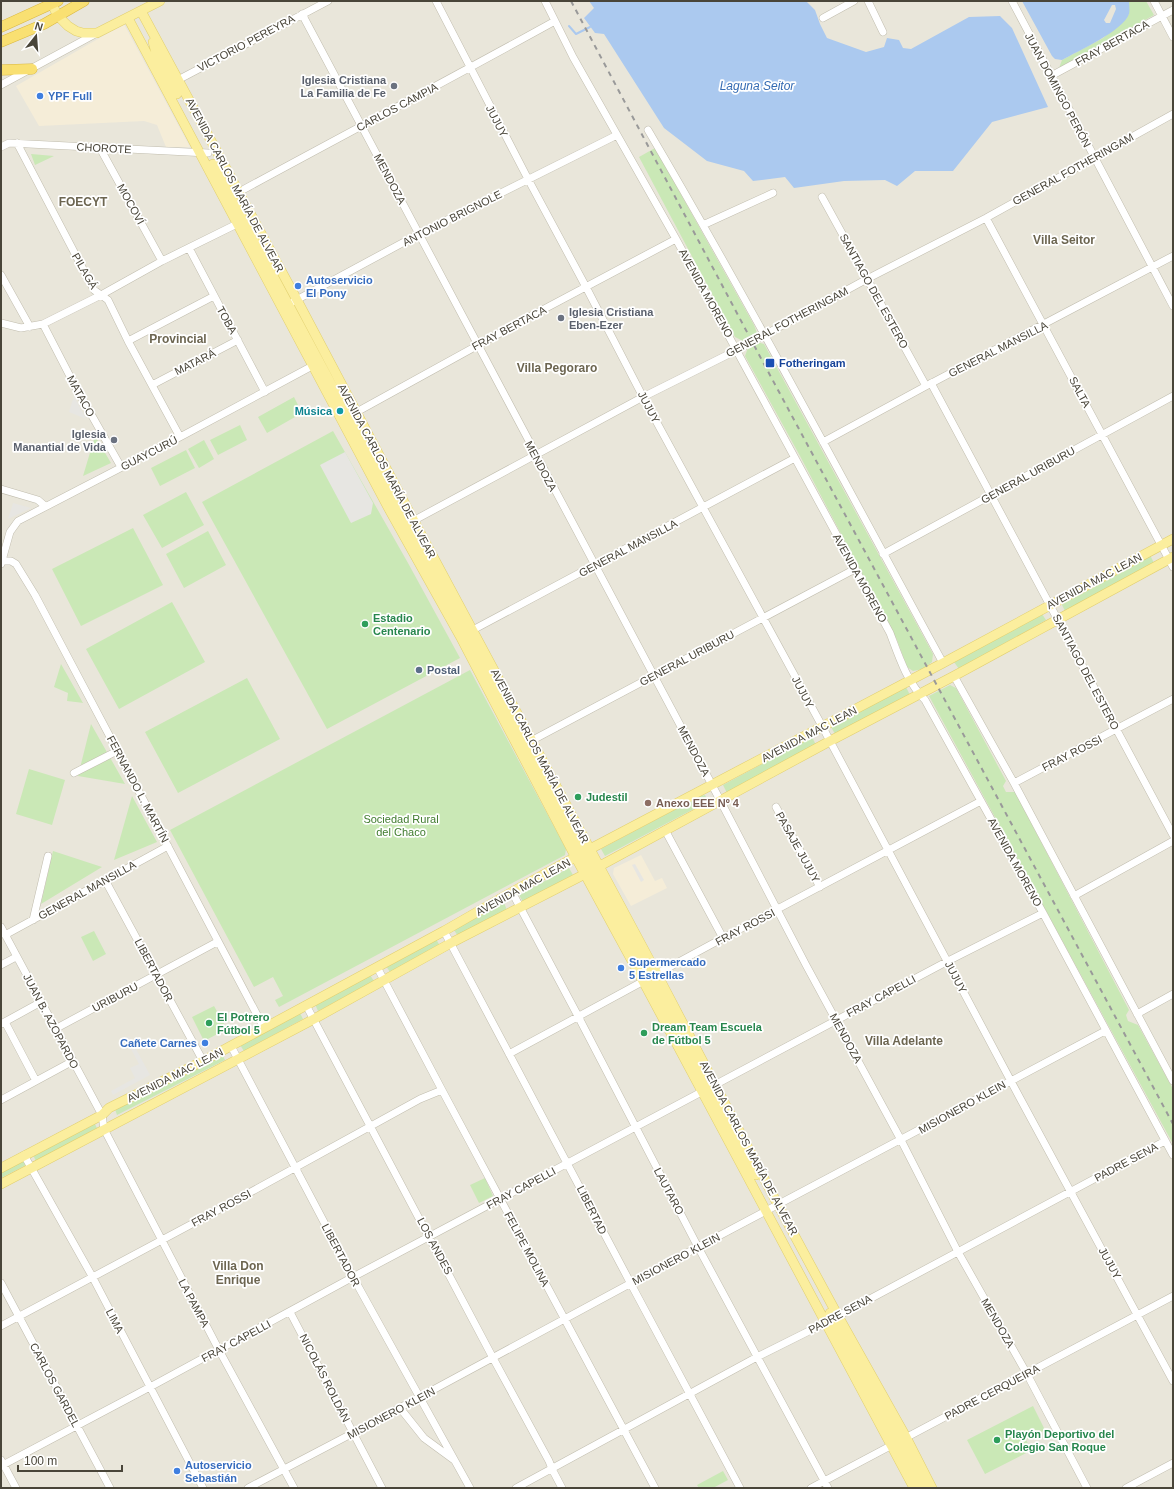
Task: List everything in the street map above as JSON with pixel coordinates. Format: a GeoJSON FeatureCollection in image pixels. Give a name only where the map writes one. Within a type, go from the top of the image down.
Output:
{"type":"FeatureCollection","features":[{"type":"Feature","properties":{"kind":"highway"},"geometry":{"type":"LineString","coordinates":[[1,42],[44,24],[57,15],[84,1]]}},
{"type":"Feature","properties":{"kind":"highway"},"geometry":{"type":"LineString","coordinates":[[1,27],[54,2]]}},
{"type":"Feature","properties":{"kind":"highway"},"geometry":{"type":"LineString","coordinates":[[1,70],[32,69]]}},
{"type":"Feature","properties":{"kind":"main road"},"geometry":{"type":"LineString","coordinates":[[54,2],[57,15],[68,26],[83,32],[98,33],[160,1]]}},
{"type":"Feature","properties":{"kind":"main road","name":"AVENIDA CARLOS MARÍA DE ALVEAR"},"geometry":{"type":"LineString","coordinates":[[141,11],[171,83]]}},
{"type":"Feature","properties":{"kind":"main road","name":"AVENIDA CARLOS MARÍA DE ALVEAR"},"geometry":{"type":"LineString","coordinates":[[128,18],[171,83],[239,192],[245,220],[316,364],[349,416],[525,744]]}},
{"type":"Feature","properties":{"kind":"main road","name":"AVENIDA CARLOS MARÍA DE ALVEAR"},"geometry":{"type":"LineString","coordinates":[[148,26],[157,56],[204,153],[293,302],[349,416],[924,1488]]}},
{"type":"Feature","properties":{"kind":"main road","name":"AVENIDA CARLOS MARÍA DE ALVEAR"},"geometry":{"type":"LineString","coordinates":[[134,29],[157,56]]}},
{"type":"Feature","properties":{"kind":"main road","name":"AVENIDA CARLOS MARÍA DE ALVEAR"},"geometry":{"type":"LineString","coordinates":[[293,302],[316,364]]}},
{"type":"Feature","properties":{"kind":"main road","name":"AVENIDA MAC LEAN"},"geometry":{"type":"LineString","coordinates":[[1,1168],[102,1115],[109,1108],[203,1061],[444,931],[512,892],[1173,539]]}},
{"type":"Feature","properties":{"kind":"main road","name":"AVENIDA MAC LEAN"},"geometry":{"type":"LineString","coordinates":[[1,1184],[314,1019],[519,907],[592,870],[1058,619],[1172,561]]}},
{"type":"Feature","properties":{"kind":"main road"},"geometry":{"type":"LineString","coordinates":[[943,663],[954,676]]}},
{"type":"Feature","properties":{"kind":"main road","name":"AVENIDA CARLOS MARÍA DE ALVEAR"},"geometry":{"type":"LineString","coordinates":[[899,1441],[914,1488]]}},
{"type":"Feature","properties":{"kind":"main road","name":"AVENIDA CARLOS MARÍA DE ALVEAR"},"geometry":{"type":"LineString","coordinates":[[899,1441],[932,1488]]}},
{"type":"Feature","properties":{"kind":"street","name":"VICTORIO PEREYRA"},"geometry":{"type":"LineString","coordinates":[[171,83],[328,1]]}},
{"type":"Feature","properties":{"kind":"street","name":"JUJUY"},"geometry":{"type":"LineString","coordinates":[[436,1],[643,397],[764,618],[1173,1382]]}},
{"type":"Feature","properties":{"kind":"street","name":"AVENIDA MORENO"},"geometry":{"type":"LineString","coordinates":[[545,1],[796,458],[890,633],[910,680],[925,700],[981,801],[1173,1155]]}},
{"type":"Feature","properties":{"kind":"street"},"geometry":{"type":"LineString","coordinates":[[823,18],[854,1]]}},
{"type":"Feature","properties":{"kind":"street"},"geometry":{"type":"LineString","coordinates":[[868,1],[883,32]]}},
{"type":"Feature","properties":{"kind":"street","name":"JUAN DOMINGO PERÓN"},"geometry":{"type":"LineString","coordinates":[[1012,1],[1173,306]]}},
{"type":"Feature","properties":{"kind":"street"},"geometry":{"type":"LineString","coordinates":[[1154,1],[1173,37]]}},
{"type":"Feature","properties":{"kind":"street","name":"FRAY BERTACA"},"geometry":{"type":"LineString","coordinates":[[1051,76],[1173,10]]}},
{"type":"Feature","properties":{"kind":"street","name":"MENDOZA"},"geometry":{"type":"LineString","coordinates":[[302,14],[836,1021],[902,1140],[958,1252],[1027,1374],[1087,1488]]}},
{"type":"Feature","properties":{"kind":"street","name":"CARLOS CAMPIA"},"geometry":{"type":"LineString","coordinates":[[239,192],[360,125],[470,68],[555,21]]}},
{"type":"Feature","properties":{"kind":"street"},"geometry":{"type":"LineString","coordinates":[[1,85],[98,33]]}},
{"type":"Feature","properties":{"kind":"street","name":"GENERAL FOTHERINGAM"},"geometry":{"type":"LineString","coordinates":[[407,524],[643,397],[737,350],[867,279],[986,218],[1173,114]]}},
{"type":"Feature","properties":{"kind":"street"},"geometry":{"type":"LineString","coordinates":[[648,130],[764,335],[943,663]]}},
{"type":"Feature","properties":{"kind":"street","name":"ANTONIO BRIGNOLE"},"geometry":{"type":"LineString","coordinates":[[293,302],[419,234],[618,135]]}},
{"type":"Feature","properties":{"kind":"street","name":"CHOROTE"},"geometry":{"type":"LineString","coordinates":[[1,147],[9,143],[18,143],[204,153]]}},
{"type":"Feature","properties":{"kind":"street","name":"PILAGÁ"},"geometry":{"type":"LineString","coordinates":[[18,143],[94,290],[108,300],[128,341],[180,437]]}},
{"type":"Feature","properties":{"kind":"street","name":"MOCOVÍ"},"geometry":{"type":"LineString","coordinates":[[100,148],[162,261]]}},
{"type":"Feature","properties":{"kind":"street"},"geometry":{"type":"LineString","coordinates":[[703,225],[773,193]]}},
{"type":"Feature","properties":{"kind":"street","name":"SANTIAGO DEL ESTERO"},"geometry":{"type":"LineString","coordinates":[[822,197],[867,279],[991,495],[1173,835]]}},
{"type":"Feature","properties":{"kind":"street","name":"SALTA"},"geometry":{"type":"LineString","coordinates":[[986,218],[1161,545],[1172,561]]}},
{"type":"Feature","properties":{"kind":"street"},"geometry":{"type":"LineString","coordinates":[[1,323],[21,328],[43,324],[102,295],[162,261],[245,220]]}},
{"type":"Feature","properties":{"kind":"street","name":"FRAY BERTACA"},"geometry":{"type":"LineString","coordinates":[[349,416],[676,239]]}},
{"type":"Feature","properties":{"kind":"street","name":"TOBA"},"geometry":{"type":"LineString","coordinates":[[189,248],[265,392]]}},
{"type":"Feature","properties":{"kind":"street","name":"GENERAL MANSILLA"},"geometry":{"type":"LineString","coordinates":[[823,442],[928,384],[1173,256]]}},
{"type":"Feature","properties":{"kind":"street"},"geometry":{"type":"LineString","coordinates":[[1,275],[30,327]]}},
{"type":"Feature","properties":{"kind":"street"},"geometry":{"type":"LineString","coordinates":[[128,341],[214,296]]}},
{"type":"Feature","properties":{"kind":"street","name":"MATACO"},"geometry":{"type":"LineString","coordinates":[[43,324],[74,384],[121,468]]}},
{"type":"Feature","properties":{"kind":"street","name":"MATARÁ"},"geometry":{"type":"LineString","coordinates":[[152,385],[238,340]]}},
{"type":"Feature","properties":{"kind":"street","name":"GUAYCURÚ"},"geometry":{"type":"LineString","coordinates":[[1,562],[10,532],[18,521],[316,364]]}},
{"type":"Feature","properties":{"kind":"street","name":"GENERAL URIBURU"},"geometry":{"type":"LineString","coordinates":[[883,554],[1173,396]]}},
{"type":"Feature","properties":{"kind":"street","name":"GENERAL MANSILLA"},"geometry":{"type":"LineString","coordinates":[[466,633],[796,458]]}},
{"type":"Feature","properties":{"kind":"street"},"geometry":{"type":"LineString","coordinates":[[1,489],[38,500],[45,506]]}},
{"type":"Feature","properties":{"kind":"street","name":"FERNANDO L. MARTÍN"},"geometry":{"type":"LineString","coordinates":[[1,562],[11,561],[16,564],[35,595],[217,942],[264,1028]]}},
{"type":"Feature","properties":{"kind":"street","name":"GENERAL URIBURU"},"geometry":{"type":"LineString","coordinates":[[525,744],[855,569]]}},
{"type":"Feature","properties":{"kind":"street"},"geometry":{"type":"LineString","coordinates":[[954,676],[1014,783],[1173,1081]]}},
{"type":"Feature","properties":{"kind":"street","name":"FRAY ROSSI"},"geometry":{"type":"LineString","coordinates":[[1014,783],[1117,730],[1173,699]]}},
{"type":"Feature","properties":{"kind":"street"},"geometry":{"type":"LineString","coordinates":[[74,773],[117,751]]}},
{"type":"Feature","properties":{"kind":"street","name":"FRAY ROSSI"},"geometry":{"type":"LineString","coordinates":[[509,1054],[981,801]]}},
{"type":"Feature","properties":{"kind":"street","name":"PASAJE JUJUY"},"geometry":{"type":"LineString","coordinates":[[776,807],[820,887]]}},
{"type":"Feature","properties":{"kind":"street"},"geometry":{"type":"LineString","coordinates":[[665,830],[723,938]]}},
{"type":"Feature","properties":{"kind":"street"},"geometry":{"type":"LineString","coordinates":[[1074,896],[1173,841]]}},
{"type":"Feature","properties":{"kind":"street","name":"GENERAL MANSILLA"},"geometry":{"type":"LineString","coordinates":[[5,935],[168,846]]}},
{"type":"Feature","properties":{"kind":"street"},"geometry":{"type":"LineString","coordinates":[[33,920],[48,856]]}},
{"type":"Feature","properties":{"kind":"street","name":"LIBERTADOR"},"geometry":{"type":"LineString","coordinates":[[105,880],[203,1061]]}},
{"type":"Feature","properties":{"kind":"street","name":"LAUTARO"},"geometry":{"type":"LineString","coordinates":[[512,892],[698,1247],[828,1488]]}},
{"type":"Feature","properties":{"kind":"street","name":"FRAY CAPELLI"},"geometry":{"type":"LineString","coordinates":[[2,1463],[150,1387],[353,1277],[948,961],[1043,913]]}},
{"type":"Feature","properties":{"kind":"street","name":"JUAN B. AZOPARDO"},"geometry":{"type":"LineString","coordinates":[[1,928],[102,1115]]}},
{"type":"Feature","properties":{"kind":"street","name":"LIBERTAD"},"geometry":{"type":"LineString","coordinates":[[444,931],[630,1284],[740,1488]]}},
{"type":"Feature","properties":{"kind":"street","name":"URIBURU"},"geometry":{"type":"LineString","coordinates":[[55,1029],[217,942]]}},
{"type":"Feature","properties":{"kind":"street"},"geometry":{"type":"LineString","coordinates":[[1,965],[16,957]]}},
{"type":"Feature","properties":{"kind":"street","name":"FELIPE MOLINA"},"geometry":{"type":"LineString","coordinates":[[378,967],[442,1090],[655,1488]]}},
{"type":"Feature","properties":{"kind":"street"},"geometry":{"type":"LineString","coordinates":[[1137,1014],[1173,994]]}},
{"type":"Feature","properties":{"kind":"street"},"geometry":{"type":"LineString","coordinates":[[36,1081],[3,1023],[41,1002]]}},
{"type":"Feature","properties":{"kind":"street","name":"LOS ANDES"},"geometry":{"type":"LineString","coordinates":[[306,1005],[562,1488]]}},
{"type":"Feature","properties":{"kind":"street","name":"MISIONERO KLEIN"},"geometry":{"type":"LineString","coordinates":[[248,1488],[1105,1031]]}},
{"type":"Feature","properties":{"kind":"street","name":"LIBERTADOR"},"geometry":{"type":"LineString","coordinates":[[231,1046],[353,1277],[470,1488]]}},
{"type":"Feature","properties":{"kind":"street"},"geometry":{"type":"LineString","coordinates":[[1,1100],[73,1061]]}},
{"type":"Feature","properties":{"kind":"street","name":"FRAY ROSSI"},"geometry":{"type":"LineString","coordinates":[[1,1326],[371,1127],[420,1099],[442,1090]]}},
{"type":"Feature","properties":{"kind":"street","name":"LA PAMPA"},"geometry":{"type":"LineString","coordinates":[[102,1115],[104,1129],[161,1240],[294,1488]]}},
{"type":"Feature","properties":{"kind":"street","name":"PADRE SENA"},"geometry":{"type":"LineString","coordinates":[[516,1488],[757,1357],[832,1319],[1165,1141]]}},
{"type":"Feature","properties":{"kind":"street","name":"LIMA"},"geometry":{"type":"LineString","coordinates":[[24,1155],[92,1276],[203,1488]]}},
{"type":"Feature","properties":{"kind":"street","name":"CARLOS GARDEL"},"geometry":{"type":"LineString","coordinates":[[1,1283],[110,1488]]}},
{"type":"Feature","properties":{"kind":"street","name":"PADRE CERQUEIRA"},"geometry":{"type":"LineString","coordinates":[[810,1488],[1173,1296]]}},
{"type":"Feature","properties":{"kind":"street","name":"NICOLÁS ROLDÁN"},"geometry":{"type":"LineString","coordinates":[[290,1312],[382,1488]]}},
{"type":"Feature","properties":{"kind":"street","name":"LIBERTADOR"},"geometry":{"type":"LineString","coordinates":[[400,1408],[424,1438],[456,1462]]}},
{"type":"Feature","properties":{"kind":"street"},"geometry":{"type":"LineString","coordinates":[[2,1463],[16,1488]]}},
{"type":"Feature","properties":{"kind":"street"},"geometry":{"type":"LineString","coordinates":[[1126,1488],[1173,1463]]}},
{"type":"Feature","properties":{"kind":"shaded area"},"geometry":{"type":"Polygon","coordinates":[[[1,1],[1173,1],[1173,1488],[1,1488],[1,1]]]}},
{"type":"Feature","properties":{"kind":"shaded area"},"geometry":{"type":"Polygon","coordinates":[[[124,24],[190,147],[166,147],[157,125],[144,121],[39,126],[16,86],[124,24]]]}},
{"type":"Feature","properties":{"kind":"shaded area"},"geometry":{"type":"Polygon","coordinates":[[[74,396],[86,419],[69,412],[74,396]]]}},
{"type":"Feature","properties":{"kind":"shaded area"},"geometry":{"type":"Polygon","coordinates":[[[345,452],[373,503],[371,514],[351,523],[320,465],[345,452]]]}},
{"type":"Feature","properties":{"kind":"shaded area"},"geometry":{"type":"Polygon","coordinates":[[[13,503],[31,508],[8,519],[13,503]]]}},
{"type":"Feature","properties":{"kind":"shaded area"},"geometry":{"type":"Polygon","coordinates":[[[641,855],[655,881],[662,878],[667,888],[631,906],[613,874],[614,868],[641,855]]]}},
{"type":"Feature","properties":{"kind":"shaded area"},"geometry":{"type":"Polygon","coordinates":[[[635,864],[644,880],[641,882],[632,865],[635,864]]]}},
{"type":"Feature","properties":{"kind":"shaded area"},"geometry":{"type":"Polygon","coordinates":[[[129,1036],[150,1075],[113,1095],[111,1091],[135,1078],[130,1068],[139,1064],[125,1038],[129,1036]]]}},
{"type":"Feature","properties":{"kind":"green space"},"geometry":{"type":"Polygon","coordinates":[[[1129,1],[1146,1],[1154,15],[1059,68],[1062,60],[1103,38],[1129,14],[1129,1]]]}},
{"type":"Feature","properties":{"kind":"green space"},"geometry":{"type":"Polygon","coordinates":[[[655,148],[754,325],[757,333],[743,341],[735,337],[639,157],[655,148]]]}},
{"type":"Feature","properties":{"kind":"green space"},"geometry":{"type":"Polygon","coordinates":[[[31,154],[54,156],[35,165],[31,154]]]}},
{"type":"Feature","properties":{"kind":"green space"},"geometry":{"type":"Polygon","coordinates":[[[757,342],[764,344],[933,654],[932,662],[923,669],[913,671],[907,667],[897,640],[800,456],[745,356],[748,348],[757,342]]]}},
{"type":"Feature","properties":{"kind":"green space"},"geometry":{"type":"Polygon","coordinates":[[[294,397],[302,413],[267,433],[258,417],[294,397]]]}},
{"type":"Feature","properties":{"kind":"green space"},"geometry":{"type":"Polygon","coordinates":[[[240,425],[247,440],[218,455],[210,440],[240,425]]]}},
{"type":"Feature","properties":{"kind":"green space"},"geometry":{"type":"Polygon","coordinates":[[[333,431],[460,658],[327,729],[202,502],[333,431]]]}},
{"type":"Feature","properties":{"kind":"green space"},"geometry":{"type":"Polygon","coordinates":[[[95,436],[111,463],[83,476],[95,436]]]}},
{"type":"Feature","properties":{"kind":"green space"},"geometry":{"type":"Polygon","coordinates":[[[204,440],[214,459],[199,468],[188,449],[204,440]]]}},
{"type":"Feature","properties":{"kind":"green space"},"geometry":{"type":"Polygon","coordinates":[[[186,450],[195,468],[160,486],[151,468],[186,450]]]}},
{"type":"Feature","properties":{"kind":"green space"},"geometry":{"type":"Polygon","coordinates":[[[186,492],[204,525],[162,548],[143,515],[186,492]]]}},
{"type":"Feature","properties":{"kind":"green space"},"geometry":{"type":"Polygon","coordinates":[[[133,528],[163,585],[81,626],[52,569],[133,528]]]}},
{"type":"Feature","properties":{"kind":"green space"},"geometry":{"type":"Polygon","coordinates":[[[208,531],[226,565],[184,588],[166,554],[208,531]]]}},
{"type":"Feature","properties":{"kind":"green space"},"geometry":{"type":"Polygon","coordinates":[[[1150,555],[1154,563],[1065,611],[1061,603],[1150,555]]]}},
{"type":"Feature","properties":{"kind":"green space"},"geometry":{"type":"Polygon","coordinates":[[[172,602],[205,662],[119,709],[86,649],[172,602]]]}},
{"type":"Feature","properties":{"kind":"green space"},"geometry":{"type":"Polygon","coordinates":[[[1042,614],[1046,620],[959,669],[954,662],[1042,614]]]}},
{"type":"Feature","properties":{"kind":"green space"},"geometry":{"type":"Polygon","coordinates":[[[61,664],[83,703],[67,701],[68,693],[54,687],[61,664]]]}},
{"type":"Feature","properties":{"kind":"green space","name":"Sociedad Rural del Chaco"},"geometry":{"type":"Polygon","coordinates":[[[470,670],[566,849],[565,855],[279,1007],[275,1000],[283,996],[273,977],[254,987],[170,830],[470,670]]]}},
{"type":"Feature","properties":{"kind":"green space"},"geometry":{"type":"Polygon","coordinates":[[[247,678],[280,739],[178,793],[145,732],[247,678]]]}},
{"type":"Feature","properties":{"kind":"green space"},"geometry":{"type":"Polygon","coordinates":[[[950,685],[956,688],[1006,781],[1003,786],[1006,792],[1015,792],[1129,1010],[1126,1015],[1128,1021],[1138,1025],[1173,1089],[1173,1144],[929,696],[950,685]]]}},
{"type":"Feature","properties":{"kind":"green space"},"geometry":{"type":"Polygon","coordinates":[[[906,687],[910,695],[835,734],[831,727],[906,687]]]}},
{"type":"Feature","properties":{"kind":"green space"},"geometry":{"type":"Polygon","coordinates":[[[91,724],[125,784],[78,776],[91,724]]]}},
{"type":"Feature","properties":{"kind":"green space"},"geometry":{"type":"Polygon","coordinates":[[[812,737],[816,745],[727,793],[723,785],[812,737]]]}},
{"type":"Feature","properties":{"kind":"green space"},"geometry":{"type":"Polygon","coordinates":[[[29,769],[65,780],[52,825],[16,814],[29,769]]]}},
{"type":"Feature","properties":{"kind":"green space"},"geometry":{"type":"Polygon","coordinates":[[[705,795],[707,799],[705,803],[605,856],[601,849],[700,796],[705,795]]]}},
{"type":"Feature","properties":{"kind":"green space"},"geometry":{"type":"Polygon","coordinates":[[[132,796],[157,842],[114,860],[132,796]]]}},
{"type":"Feature","properties":{"kind":"green space"},"geometry":{"type":"Polygon","coordinates":[[[53,851],[102,867],[41,904],[53,851]]]}},
{"type":"Feature","properties":{"kind":"green space"},"geometry":{"type":"Polygon","coordinates":[[[569,868],[573,875],[523,902],[519,895],[569,868]]]}},
{"type":"Feature","properties":{"kind":"green space"},"geometry":{"type":"Polygon","coordinates":[[[504,903],[507,910],[458,936],[454,930],[504,903]]]}},
{"type":"Feature","properties":{"kind":"green space"},"geometry":{"type":"Polygon","coordinates":[[[94,931],[106,954],[93,961],[81,937],[94,931]]]}},
{"type":"Feature","properties":{"kind":"green space"},"geometry":{"type":"Polygon","coordinates":[[[436,939],[440,946],[390,972],[386,966],[436,939]]]}},
{"type":"Feature","properties":{"kind":"green space"},"geometry":{"type":"Polygon","coordinates":[[[370,975],[374,981],[318,1011],[315,1004],[370,975]]]}},
{"type":"Feature","properties":{"kind":"green space","name":"El Potrero Fútbol 5"},"geometry":{"type":"Polygon","coordinates":[[[214,1006],[227,1029],[204,1041],[192,1017],[214,1006]]]}},
{"type":"Feature","properties":{"kind":"green space"},"geometry":{"type":"Polygon","coordinates":[[[300,1013],[303,1019],[244,1051],[240,1045],[300,1013]]]}},
{"type":"Feature","properties":{"kind":"green space"},"geometry":{"type":"Polygon","coordinates":[[[222,1054],[225,1060],[117,1115],[115,1109],[222,1054]]]}},
{"type":"Feature","properties":{"kind":"green space"},"geometry":{"type":"Polygon","coordinates":[[[94,1122],[97,1128],[36,1161],[33,1155],[94,1122]]]}},
{"type":"Feature","properties":{"kind":"green space"},"geometry":{"type":"Polygon","coordinates":[[[23,1159],[26,1165],[1,1178],[1,1171],[23,1159]]]}},
{"type":"Feature","properties":{"kind":"green space"},"geometry":{"type":"Polygon","coordinates":[[[485,1178],[493,1196],[479,1203],[470,1185],[485,1178]]]}},
{"type":"Feature","properties":{"kind":"green space","name":"Playón Deportivo del Colegio San Roque"},"geometry":{"type":"Polygon","coordinates":[[[1033,1406],[1045,1430],[1026,1440],[1032,1450],[985,1474],[967,1440],[1033,1406]]]}},
{"type":"Feature","properties":{"kind":"green space"},"geometry":{"type":"Polygon","coordinates":[[[723,1471],[728,1480],[713,1488],[699,1488],[697,1485],[723,1471]]]}},
{"type":"Feature","properties":{"kind":"water","name":"Laguna Seitor"},"geometry":{"type":"Polygon","coordinates":[[[589,1],[806,1],[815,10],[827,38],[866,52],[884,47],[887,38],[899,40],[903,48],[911,49],[969,17],[1000,16],[1012,28],[1048,107],[992,122],[953,171],[915,171],[897,186],[885,180],[844,181],[794,188],[785,177],[753,181],[744,171],[707,161],[664,128],[604,34],[595,33],[584,18],[594,8],[589,1]]]}},
{"type":"Feature","properties":{"kind":"water"},"geometry":{"type":"Polygon","coordinates":[[[1022,1],[1129,1],[1129,14],[1118,27],[1109,34],[1062,60],[1055,59],[1022,1]],[[1112,5],[1104,20],[1106,23],[1110,23],[1116,9],[1115,5],[1112,5]]]}},
{"type":"Feature","properties":{"kind":"waterway"},"geometry":{"type":"LineString","coordinates":[[569,26],[576,34],[590,27]]}},
{"type":"Feature","properties":{"kind":"railway"},"geometry":{"type":"LineString","coordinates":[[571,1],[764,364],[1173,1124]]}},
{"type":"Feature","properties":{"kind":"place","name":"Iglesia Cristiana La Familia de Fe"},"geometry":{"type":"Point","coordinates":[394,86]}},
{"type":"Feature","properties":{"kind":"place","name":"YPF Full"},"geometry":{"type":"Point","coordinates":[40,96]}},
{"type":"Feature","properties":{"kind":"place","name":"Autoservicio El Pony"},"geometry":{"type":"Point","coordinates":[298,286]}},
{"type":"Feature","properties":{"kind":"place","name":"Iglesia Cristiana Eben-Ezer"},"geometry":{"type":"Point","coordinates":[561,318]}},
{"type":"Feature","properties":{"kind":"place","name":"Fotheringam"},"geometry":{"type":"Point","coordinates":[770,363]}},
{"type":"Feature","properties":{"kind":"place","name":"Música"},"geometry":{"type":"Point","coordinates":[340,411]}},
{"type":"Feature","properties":{"kind":"place","name":"Iglesia Manantial de Vida"},"geometry":{"type":"Point","coordinates":[114,440]}},
{"type":"Feature","properties":{"kind":"place","name":"Estadio Centenario"},"geometry":{"type":"Point","coordinates":[365,624]}},
{"type":"Feature","properties":{"kind":"place","name":"Postal"},"geometry":{"type":"Point","coordinates":[419,670]}},
{"type":"Feature","properties":{"kind":"place","name":"Judestil"},"geometry":{"type":"Point","coordinates":[578,797]}},
{"type":"Feature","properties":{"kind":"place","name":"Anexo EEE Nº 4"},"geometry":{"type":"Point","coordinates":[648,803]}},
{"type":"Feature","properties":{"kind":"place","name":"Supermercado 5 Estrellas"},"geometry":{"type":"Point","coordinates":[621,968]}},
{"type":"Feature","properties":{"kind":"place","name":"El Potrero Fútbol 5"},"geometry":{"type":"Point","coordinates":[209,1023]}},
{"type":"Feature","properties":{"kind":"place","name":"Dream Team Escuela de Fútbol 5"},"geometry":{"type":"Point","coordinates":[644,1033]}},
{"type":"Feature","properties":{"kind":"place","name":"Cañete Carnes"},"geometry":{"type":"Point","coordinates":[205,1043]}},
{"type":"Feature","properties":{"kind":"place","name":"Playón Deportivo del Colegio San Roque"},"geometry":{"type":"Point","coordinates":[997,1440]}},
{"type":"Feature","properties":{"kind":"place","name":"Autoservicio Sebastián"},"geometry":{"type":"Point","coordinates":[177,1471]}},
{"type":"Feature","properties":{"kind":"district","name":"FOECYT"},"geometry":{"type":"Point","coordinates":[83,202]}},
{"type":"Feature","properties":{"kind":"district","name":"Villa Seitor"},"geometry":{"type":"Point","coordinates":[1064,240]}},
{"type":"Feature","properties":{"kind":"district","name":"Provincial"},"geometry":{"type":"Point","coordinates":[178,339]}},
{"type":"Feature","properties":{"kind":"district","name":"Villa Pegoraro"},"geometry":{"type":"Point","coordinates":[557,368]}},
{"type":"Feature","properties":{"kind":"district","name":"Villa Adelante"},"geometry":{"type":"Point","coordinates":[904,1041]}},
{"type":"Feature","properties":{"kind":"district","name":"Villa Don Enrique"},"geometry":{"type":"Point","coordinates":[238,1273]}}]}
